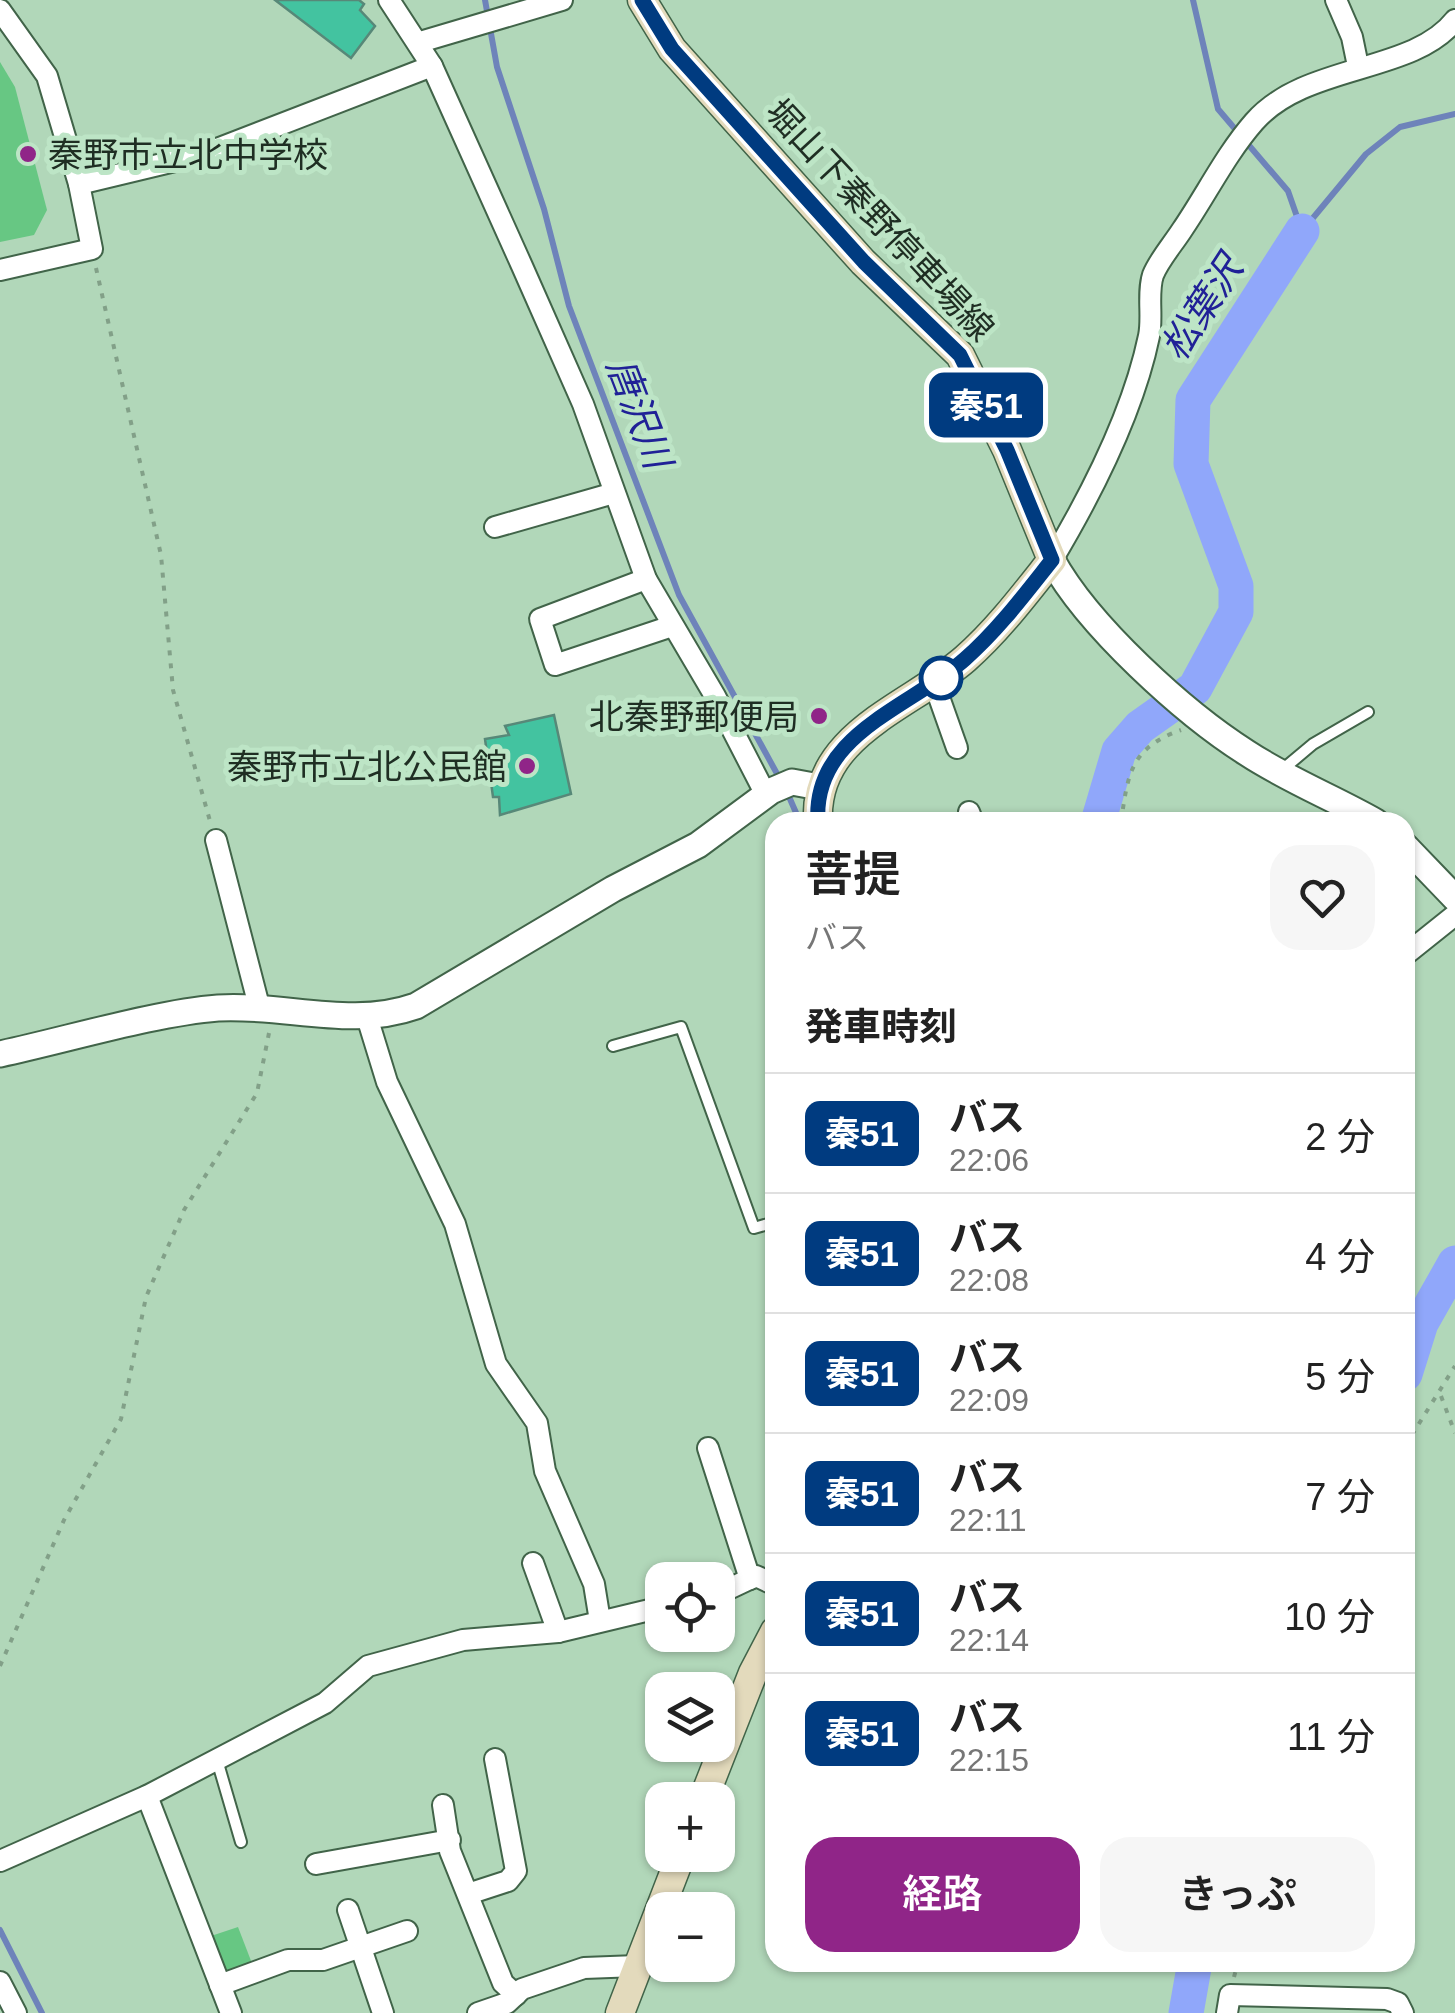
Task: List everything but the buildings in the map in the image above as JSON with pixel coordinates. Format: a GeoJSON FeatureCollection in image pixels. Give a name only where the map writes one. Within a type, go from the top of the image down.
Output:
{"type":"FeatureCollection","features":[{"type":"Feature","properties":{"kind":"main road","name":"堀山下秦野停車場線"},"geometry":{"type":"LineString","coordinates":[[642,0],[672,49],[723,106],[864,262],[960,355],[1007,450],[1052,560]]}},
{"type":"Feature","properties":{"kind":"main road"},"geometry":{"type":"LineString","coordinates":[[809,812],[787,789],[833,760],[854,736],[934,683],[986,640],[1052,560]]}},
{"type":"Feature","properties":{"kind":"main road"},"geometry":{"type":"LineString","coordinates":[[709,1782],[765,1649]]}},
{"type":"Feature","properties":{"kind":"main road"},"geometry":{"type":"LineString","coordinates":[[620,2013],[674,1872]]}},
{"type":"Feature","properties":{"kind":"street"},"geometry":{"type":"LineString","coordinates":[[0,1054],[212,1008],[264,1007],[367,1017],[416,1006],[613,889],[698,846],[787,789],[715,696],[646,579],[582,404],[432,66],[390,0]]}},
{"type":"Feature","properties":{"kind":"street"},"geometry":{"type":"LineString","coordinates":[[420,42],[470,24],[562,0]]}},
{"type":"Feature","properties":{"kind":"street"},"geometry":{"type":"LineString","coordinates":[[1336,0],[1352,37],[1358,66]]}},
{"type":"Feature","properties":{"kind":"street"},"geometry":{"type":"LineString","coordinates":[[0,10],[48,76],[79,184],[92,249],[0,270]]}},
{"type":"Feature","properties":{"kind":"street"},"geometry":{"type":"LineString","coordinates":[[1357,812],[1281,772],[1193,712],[1084,608],[1052,560],[1075,521],[1136,379],[1150,334],[1152,276],[1250,126],[1282,98],[1358,66],[1418,49],[1436,40],[1455,20]]}},
{"type":"Feature","properties":{"kind":"street"},"geometry":{"type":"LineString","coordinates":[[79,184],[204,154],[432,66]]}},
{"type":"Feature","properties":{"kind":"street"},"geometry":{"type":"LineString","coordinates":[[494,527],[614,493]]}},
{"type":"Feature","properties":{"kind":"street"},"geometry":{"type":"LineString","coordinates":[[646,579],[540,619],[555,665],[672,626]]}},
{"type":"Feature","properties":{"kind":"street"},"geometry":{"type":"LineString","coordinates":[[934,683],[957,748]]}},
{"type":"Feature","properties":{"kind":"street"},"geometry":{"type":"LineString","coordinates":[[216,840],[264,1007]]}},
{"type":"Feature","properties":{"kind":"street"},"geometry":{"type":"LineString","coordinates":[[1415,856],[1455,898]]}},
{"type":"Feature","properties":{"kind":"street"},"geometry":{"type":"LineString","coordinates":[[1415,948],[1455,915]]}},
{"type":"Feature","properties":{"kind":"street"},"geometry":{"type":"LineString","coordinates":[[367,1017],[387,1082],[455,1224],[496,1364],[537,1424],[544,1471],[594,1584],[600,1622]]}},
{"type":"Feature","properties":{"kind":"street"},"geometry":{"type":"LineString","coordinates":[[708,1448],[750,1579]]}},
{"type":"Feature","properties":{"kind":"street"},"geometry":{"type":"LineString","coordinates":[[533,1563],[558,1632]]}},
{"type":"Feature","properties":{"kind":"street"},"geometry":{"type":"LineString","coordinates":[[735,1586],[756,1576],[765,1580]]}},
{"type":"Feature","properties":{"kind":"street"},"geometry":{"type":"LineString","coordinates":[[0,1861],[147,1796],[325,1704],[368,1666],[464,1640],[558,1632],[645,1611]]}},
{"type":"Feature","properties":{"kind":"street"},"geometry":{"type":"LineString","coordinates":[[468,1894],[508,1882],[516,1871],[495,1759]]}},
{"type":"Feature","properties":{"kind":"street"},"geometry":{"type":"LineString","coordinates":[[147,1796],[230,2013]]}},
{"type":"Feature","properties":{"kind":"street"},"geometry":{"type":"LineString","coordinates":[[443,1805],[468,1894],[503,1983],[516,1995]]}},
{"type":"Feature","properties":{"kind":"street"},"geometry":{"type":"LineString","coordinates":[[316,1864],[450,1840]]}},
{"type":"Feature","properties":{"kind":"street"},"geometry":{"type":"LineString","coordinates":[[348,1910],[384,2013]]}},
{"type":"Feature","properties":{"kind":"street"},"geometry":{"type":"LineString","coordinates":[[220,1984],[288,1960],[323,1960],[407,1931]]}},
{"type":"Feature","properties":{"kind":"street"},"geometry":{"type":"LineString","coordinates":[[478,2013],[584,1968],[637,1966]]}},
{"type":"Feature","properties":{"kind":"street"},"geometry":{"type":"LineString","coordinates":[[0,1982],[16,2013]]}},
{"type":"Feature","properties":{"kind":"street"},"geometry":{"type":"LineString","coordinates":[[1226,2013],[1230,1995],[1387,1999],[1398,2003],[1403,2013]]}},
{"type":"Feature","properties":{"kind":"lane"},"geometry":{"type":"LineString","coordinates":[[1281,772],[1313,744],[1368,712]]}},
{"type":"Feature","properties":{"kind":"lane"},"geometry":{"type":"LineString","coordinates":[[613,1046],[682,1027],[754,1228],[765,1225]]}},
{"type":"Feature","properties":{"kind":"lane"},"geometry":{"type":"LineString","coordinates":[[217,1760],[241,1842]]}},
{"type":"Feature","properties":{"kind":"path"},"geometry":{"type":"LineString","coordinates":[[92,249],[161,555],[180,724],[216,840]]}},
{"type":"Feature","properties":{"kind":"path"},"geometry":{"type":"LineString","coordinates":[[1123,812],[1136,758],[1157,739],[1184,729],[1193,712]]}},
{"type":"Feature","properties":{"kind":"path"},"geometry":{"type":"LineString","coordinates":[[0,1666],[64,1520],[120,1420],[146,1297],[184,1210],[257,1094],[264,1007]]}},
{"type":"Feature","properties":{"kind":"path"},"geometry":{"type":"LineString","coordinates":[[1415,1431],[1455,1366]]}},
{"type":"Feature","properties":{"kind":"path"},"geometry":{"type":"LineString","coordinates":[[1440,1394],[1455,1433]]}},
{"type":"Feature","properties":{"kind":"green space"},"geometry":{"type":"Polygon","coordinates":[[[0,62],[15,87],[47,210],[34,235],[0,242],[0,62]]]}},
{"type":"Feature","properties":{"kind":"green space"},"geometry":{"type":"Polygon","coordinates":[[[238,1927],[253,1966],[228,1974],[220,1969],[208,1937],[238,1927]]]}},
{"type":"Feature","properties":{"kind":"waterway","name":"唐沢川"},"geometry":{"type":"LineString","coordinates":[[485,0],[497,67],[544,209],[569,306],[679,595],[781,781]]}},
{"type":"Feature","properties":{"kind":"waterway","name":"松葉沢"},"geometry":{"type":"LineString","coordinates":[[1193,0],[1218,109],[1288,191],[1302,231]]}},
{"type":"Feature","properties":{"kind":"waterway"},"geometry":{"type":"LineString","coordinates":[[1303,230],[1366,154],[1400,127],[1455,114]]}},
{"type":"Feature","properties":{"kind":"waterway","name":"松葉沢"},"geometry":{"type":"LineString","coordinates":[[1101,812],[1119,751],[1140,727],[1195,688],[1236,612],[1236,586],[1191,464],[1193,400],[1302,231]]}},
{"type":"Feature","properties":{"kind":"waterway","name":"唐沢川"},"geometry":{"type":"LineString","coordinates":[[787,792],[796,812]]}},
{"type":"Feature","properties":{"kind":"waterway"},"geometry":{"type":"LineString","coordinates":[[1415,1342],[1421,1323],[1455,1263]]}},
{"type":"Feature","properties":{"kind":"waterway"},"geometry":{"type":"LineString","coordinates":[[0,1930],[42,2013]]}},
{"type":"Feature","properties":{"kind":"waterway"},"geometry":{"type":"LineString","coordinates":[[1186,2013],[1193,1972]]}},
{"type":"Feature","properties":{"kind":"bus line","name":"秦51"},"geometry":{"type":"LineString","coordinates":[[642,0],[672,49],[864,262],[960,355],[1007,450],[1052,560],[986,640],[963,661],[854,736],[833,760],[819,787],[817,812]]}},
{"type":"Feature","properties":{"kind":"place","name":"秦野市立北中学校"},"geometry":{"type":"Point","coordinates":[28,154]}},
{"type":"Feature","properties":{"kind":"place","name":"北秦野郵便局"},"geometry":{"type":"Point","coordinates":[819,716]}},
{"type":"Feature","properties":{"kind":"place","name":"秦野市立北公民館"},"geometry":{"type":"Point","coordinates":[527,766]}}]}
